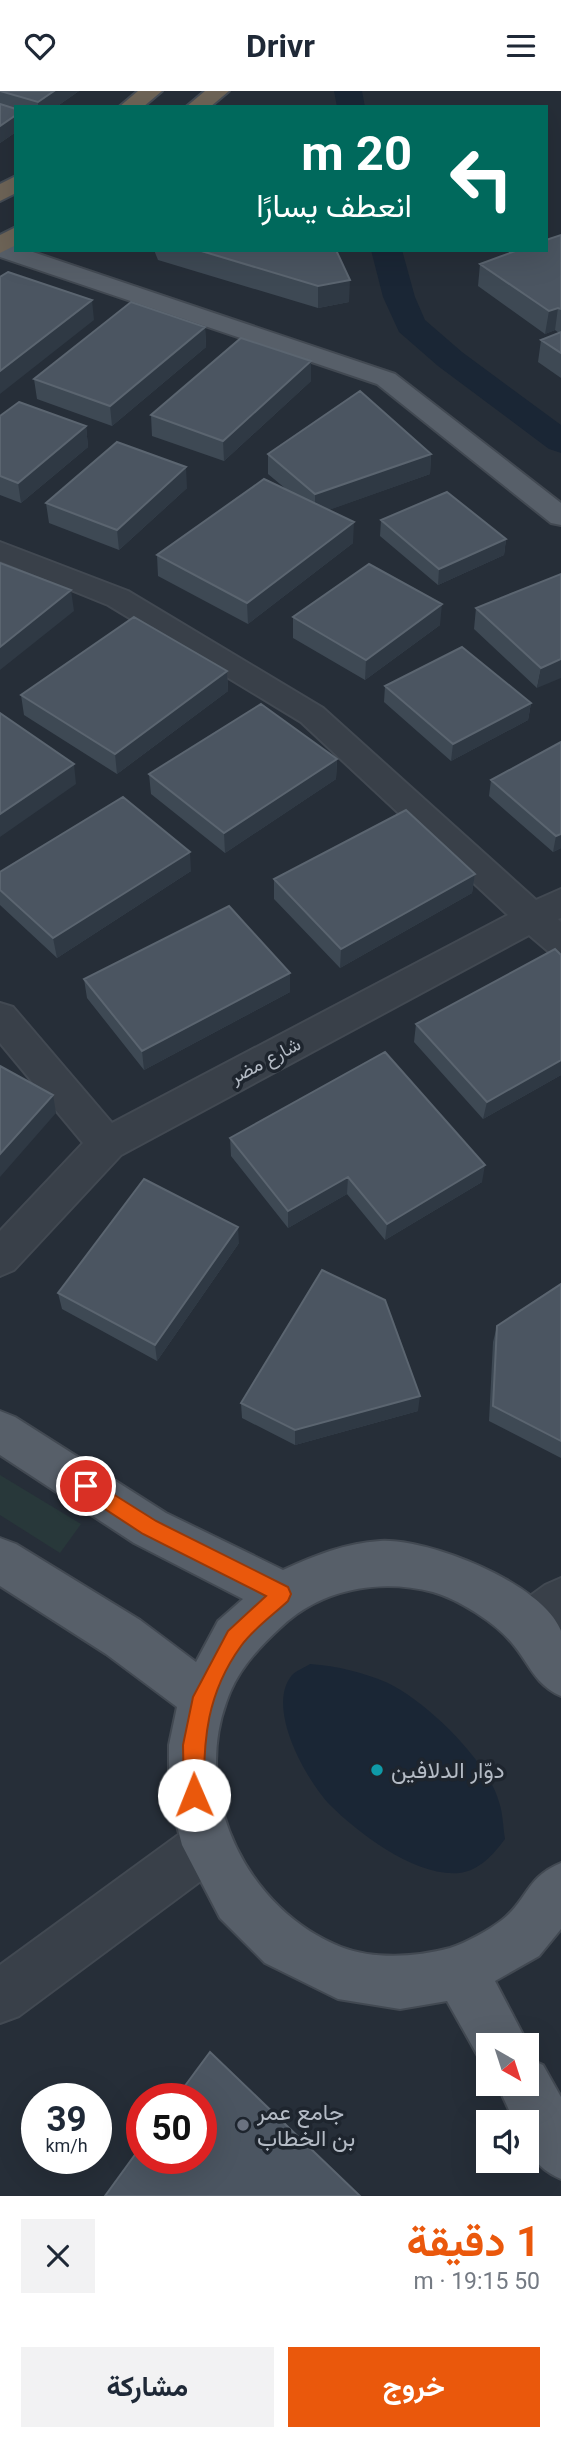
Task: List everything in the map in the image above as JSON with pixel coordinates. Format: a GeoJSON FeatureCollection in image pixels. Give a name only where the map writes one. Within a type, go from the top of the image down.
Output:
{"type":"FeatureCollection","features":[{"type":"Feature","properties":{"kind":"highway"},"geometry":{"type":"LineString","coordinates":[[132,105],[152,91]]}},
{"type":"Feature","properties":{"kind":"highway"},"geometry":{"type":"LineString","coordinates":[[199,105],[219,91]]}},
{"type":"Feature","properties":{"kind":"main road"},"geometry":{"type":"LineString","coordinates":[[15,252],[386,379],[561,517]]}},
{"type":"Feature","properties":{"kind":"main road"},"geometry":{"type":"LineString","coordinates":[[0,1431],[150,1528],[282,1594]]}},
{"type":"Feature","properties":{"kind":"main road"},"geometry":{"type":"LineString","coordinates":[[0,1560],[123,1637],[203,1697]]}},
{"type":"Feature","properties":{"kind":"main road"},"geometry":{"type":"LineString","coordinates":[[561,1672],[545,1613],[435,1570],[382,1563],[329,1572],[282,1594],[235,1638],[203,1697],[193,1745],[194,1795],[207,1845],[238,1900],[283,1945],[338,1973],[400,1983],[460,1972],[521,1938],[561,1888]]}},
{"type":"Feature","properties":{"kind":"main road"},"geometry":{"type":"LineString","coordinates":[[460,1972],[495,2033]]}},
{"type":"Feature","properties":{"kind":"main road"},"geometry":{"type":"LineString","coordinates":[[531,2097],[561,2151]]}},
{"type":"Feature","properties":{"kind":"street"},"geometry":{"type":"LineString","coordinates":[[0,551],[118,598],[312,715],[547,909],[561,943]]}},
{"type":"Feature","properties":{"kind":"street","name":"شارع مضر"},"geometry":{"type":"LineString","coordinates":[[0,1258],[107,1144],[547,909]]}},
{"type":"Feature","properties":{"kind":"street"},"geometry":{"type":"LineString","coordinates":[[0,1017],[107,1144]]}},
{"type":"Feature","properties":{"kind":"street"},"geometry":{"type":"LineString","coordinates":[[0,1997],[207,1845]]}},
{"type":"Feature","properties":{"kind":"shaded area"},"geometry":{"type":"Polygon","coordinates":[[[0,1475],[81,1524],[60,1553],[0,1515],[0,1475]]]}},
{"type":"Feature","properties":{"kind":"water"},"geometry":{"type":"Polygon","coordinates":[[[310,1664],[350,1670],[388,1683],[420,1703],[454,1734],[482,1769],[499,1802],[505,1839],[485,1861],[473,1869],[459,1873],[442,1872],[407,1861],[356,1828],[320,1794],[292,1743],[283,1705],[285,1689],[292,1675],[310,1664]]]}},
{"type":"Feature","properties":{"kind":"building"},"geometry":{"type":"Polygon","coordinates":[[[0,91],[54,91],[38,102],[0,91]]]}},
{"type":"Feature","properties":{"kind":"building"},"geometry":{"type":"Polygon","coordinates":[[[0,104],[14,108],[14,116],[0,126],[0,104]]]}},
{"type":"Feature","properties":{"kind":"building"},"geometry":{"type":"Polygon","coordinates":[[[561,235],[561,309],[549,311],[480,264],[513,252],[548,252],[548,239],[561,235]]]}},
{"type":"Feature","properties":{"kind":"building"},"geometry":{"type":"Polygon","coordinates":[[[205,252],[337,252],[350,280],[318,286],[205,252]]]}},
{"type":"Feature","properties":{"kind":"building"},"geometry":{"type":"Polygon","coordinates":[[[8,272],[92,300],[0,371],[0,277],[8,272]]]}},
{"type":"Feature","properties":{"kind":"building"},"geometry":{"type":"Polygon","coordinates":[[[131,302],[205,327],[110,406],[34,379],[131,302]]]}},
{"type":"Feature","properties":{"kind":"building"},"geometry":{"type":"Polygon","coordinates":[[[561,332],[561,353],[541,340],[561,332]]]}},
{"type":"Feature","properties":{"kind":"building"},"geometry":{"type":"Polygon","coordinates":[[[241,338],[311,361],[223,441],[151,415],[241,338]]]}},
{"type":"Feature","properties":{"kind":"building"},"geometry":{"type":"Polygon","coordinates":[[[360,391],[431,454],[315,494],[268,454],[360,391]]]}},
{"type":"Feature","properties":{"kind":"building"},"geometry":{"type":"Polygon","coordinates":[[[19,402],[86,426],[18,483],[0,476],[0,416],[19,402]]]}},
{"type":"Feature","properties":{"kind":"building"},"geometry":{"type":"Polygon","coordinates":[[[117,442],[186,467],[117,530],[46,503],[117,442]]]}},
{"type":"Feature","properties":{"kind":"building"},"geometry":{"type":"Polygon","coordinates":[[[264,479],[354,522],[247,603],[157,555],[264,479]]]}},
{"type":"Feature","properties":{"kind":"building"},"geometry":{"type":"Polygon","coordinates":[[[447,492],[506,539],[439,569],[381,520],[447,492]]]}},
{"type":"Feature","properties":{"kind":"building"},"geometry":{"type":"Polygon","coordinates":[[[0,563],[71,590],[0,647],[0,563]]]}},
{"type":"Feature","properties":{"kind":"building"},"geometry":{"type":"Polygon","coordinates":[[[369,564],[442,604],[366,660],[293,617],[369,564]]]}},
{"type":"Feature","properties":{"kind":"building"},"geometry":{"type":"Polygon","coordinates":[[[561,574],[561,659],[541,668],[476,608],[561,574]]]}},
{"type":"Feature","properties":{"kind":"building"},"geometry":{"type":"Polygon","coordinates":[[[134,617],[227,671],[115,754],[21,695],[134,617]]]}},
{"type":"Feature","properties":{"kind":"building"},"geometry":{"type":"Polygon","coordinates":[[[462,647],[531,703],[453,744],[385,686],[462,647]]]}},
{"type":"Feature","properties":{"kind":"building"},"geometry":{"type":"Polygon","coordinates":[[[261,704],[337,759],[224,833],[149,774],[261,704]]]}},
{"type":"Feature","properties":{"kind":"building"},"geometry":{"type":"Polygon","coordinates":[[[0,713],[74,764],[0,814],[0,713]]]}},
{"type":"Feature","properties":{"kind":"building"},"geometry":{"type":"Polygon","coordinates":[[[561,742],[561,834],[556,836],[491,780],[561,742]]]}},
{"type":"Feature","properties":{"kind":"building"},"geometry":{"type":"Polygon","coordinates":[[[123,797],[190,852],[53,938],[0,890],[0,872],[123,797]]]}},
{"type":"Feature","properties":{"kind":"building"},"geometry":{"type":"Polygon","coordinates":[[[406,810],[475,874],[341,949],[274,879],[406,810]]]}},
{"type":"Feature","properties":{"kind":"building"},"geometry":{"type":"Polygon","coordinates":[[[229,906],[290,973],[142,1051],[84,979],[229,906]]]}},
{"type":"Feature","properties":{"kind":"building"},"geometry":{"type":"Polygon","coordinates":[[[555,949],[561,955],[561,1060],[487,1102],[416,1024],[555,949]]]}},
{"type":"Feature","properties":{"kind":"building"},"geometry":{"type":"Polygon","coordinates":[[[385,1052],[485,1165],[387,1224],[348,1177],[288,1211],[230,1138],[385,1052]]]}},
{"type":"Feature","properties":{"kind":"building"},"geometry":{"type":"Polygon","coordinates":[[[0,1066],[53,1095],[0,1154],[0,1066]]]}},
{"type":"Feature","properties":{"kind":"building"},"geometry":{"type":"Polygon","coordinates":[[[144,1179],[238,1227],[155,1345],[58,1293],[144,1179]]]}},
{"type":"Feature","properties":{"kind":"building"},"geometry":{"type":"Polygon","coordinates":[[[322,1270],[385,1300],[420,1396],[295,1430],[241,1403],[322,1270]]]}},
{"type":"Feature","properties":{"kind":"building"},"geometry":{"type":"Polygon","coordinates":[[[561,1284],[561,1441],[493,1406],[497,1326],[561,1284]]]}},
{"type":"Feature","properties":{"kind":"building","name":"جامع عمر بن الخطاب"},"geometry":{"type":"Polygon","coordinates":[[[210,2052],[360,2196],[105,2196],[126,2167],[126,2174],[217,2174],[217,2083],[187,2083],[210,2052]]]}},
{"type":"Feature","properties":{"kind":"waterway"},"geometry":{"type":"LineString","coordinates":[[348,91],[351,105]]}},
{"type":"Feature","properties":{"kind":"waterway"},"geometry":{"type":"LineString","coordinates":[[387,252],[399,297],[411,325],[450,359],[561,442]]}},
{"type":"Feature","properties":{"kind":"place","name":"دوّار الدلافين"},"geometry":{"type":"Point","coordinates":[377,1770]}},
{"type":"Feature","properties":{"kind":"place","name":"جامع عمر بن الخطاب"},"geometry":{"type":"Point","coordinates":[243,2125]}},
{"type":"Feature","properties":{"kind":"route"},"geometry":{"type":"LineString","coordinates":[[86,1486],[150,1528],[282,1594],[235,1638],[203,1697],[193,1745],[194,1795]]}}]}
